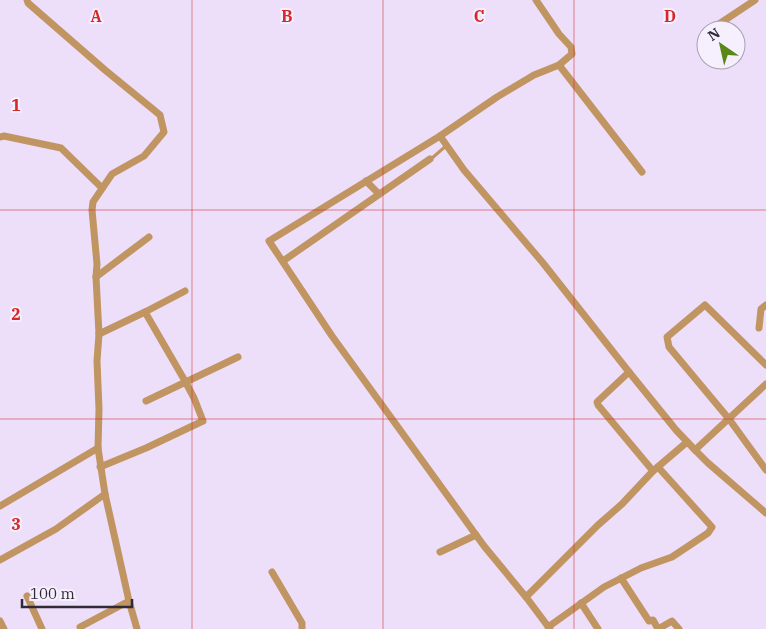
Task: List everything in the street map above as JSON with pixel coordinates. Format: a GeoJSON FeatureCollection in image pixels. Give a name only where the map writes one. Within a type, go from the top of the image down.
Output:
{"type":"FeatureCollection","features":[{"type":"Feature","properties":{"kind":"street"},"geometry":{"type":"LineString","coordinates":[[27,0],[28,3],[104,70],[160,115],[164,132],[144,156],[112,174],[93,202],[92,210],[97,264],[99,334],[97,361],[98,448],[100,468],[129,601],[137,629]]}},
{"type":"Feature","properties":{"kind":"street"},"geometry":{"type":"LineString","coordinates":[[536,0],[559,34],[572,47],[572,54],[559,65],[534,75],[497,97],[440,136],[269,240],[332,336],[484,546],[549,628],[604,587],[641,568],[672,556],[708,533],[712,526],[656,469],[598,405],[597,402],[629,372]]}},
{"type":"Feature","properties":{"kind":"street"},"geometry":{"type":"LineString","coordinates":[[725,20],[755,0]]}},
{"type":"Feature","properties":{"kind":"street"},"geometry":{"type":"LineString","coordinates":[[559,65],[642,172]]}},
{"type":"Feature","properties":{"kind":"street"},"geometry":{"type":"LineString","coordinates":[[0,137],[4,136],[61,148],[102,188]]}},
{"type":"Feature","properties":{"kind":"street"},"geometry":{"type":"LineString","coordinates":[[440,136],[464,170],[544,263],[629,372],[687,442],[708,463],[766,513]]}},
{"type":"Feature","properties":{"kind":"street"},"geometry":{"type":"LineString","coordinates":[[282,261],[430,159]]}},
{"type":"Feature","properties":{"kind":"street"},"geometry":{"type":"LineString","coordinates":[[366,181],[379,194]]}},
{"type":"Feature","properties":{"kind":"street"},"geometry":{"type":"LineString","coordinates":[[96,277],[149,237]]}},
{"type":"Feature","properties":{"kind":"street"},"geometry":{"type":"LineString","coordinates":[[99,334],[185,291]]}},
{"type":"Feature","properties":{"kind":"street"},"geometry":{"type":"LineString","coordinates":[[766,365],[705,305],[667,338],[669,347],[729,419],[766,470]]}},
{"type":"Feature","properties":{"kind":"street"},"geometry":{"type":"LineString","coordinates":[[759,328],[761,309],[766,305]]}},
{"type":"Feature","properties":{"kind":"street"},"geometry":{"type":"LineString","coordinates":[[100,468],[203,421],[185,381],[145,312]]}},
{"type":"Feature","properties":{"kind":"street"},"geometry":{"type":"LineString","coordinates":[[146,401],[238,357]]}},
{"type":"Feature","properties":{"kind":"street"},"geometry":{"type":"LineString","coordinates":[[695,450],[766,384]]}},
{"type":"Feature","properties":{"kind":"street"},"geometry":{"type":"LineString","coordinates":[[526,597],[656,469],[687,442]]}},
{"type":"Feature","properties":{"kind":"street"},"geometry":{"type":"LineString","coordinates":[[0,506],[98,448]]}},
{"type":"Feature","properties":{"kind":"street"},"geometry":{"type":"LineString","coordinates":[[0,560],[56,529],[105,494]]}},
{"type":"Feature","properties":{"kind":"street"},"geometry":{"type":"LineString","coordinates":[[440,552],[476,535]]}},
{"type":"Feature","properties":{"kind":"street"},"geometry":{"type":"LineString","coordinates":[[272,572],[302,623],[302,629]]}},
{"type":"Feature","properties":{"kind":"street"},"geometry":{"type":"LineString","coordinates":[[621,578],[649,621],[653,620],[658,629],[672,621],[679,629]]}},
{"type":"Feature","properties":{"kind":"street"},"geometry":{"type":"LineString","coordinates":[[27,596],[42,629]]}},
{"type":"Feature","properties":{"kind":"street"},"geometry":{"type":"LineString","coordinates":[[81,629],[80,627],[129,601]]}},
{"type":"Feature","properties":{"kind":"street"},"geometry":{"type":"LineString","coordinates":[[581,603],[598,629]]}},
{"type":"Feature","properties":{"kind":"street"},"geometry":{"type":"LineString","coordinates":[[0,621],[4,629]]}},
{"type":"Feature","properties":{"kind":"lane"},"geometry":{"type":"LineString","coordinates":[[430,159],[446,145]]}}]}
